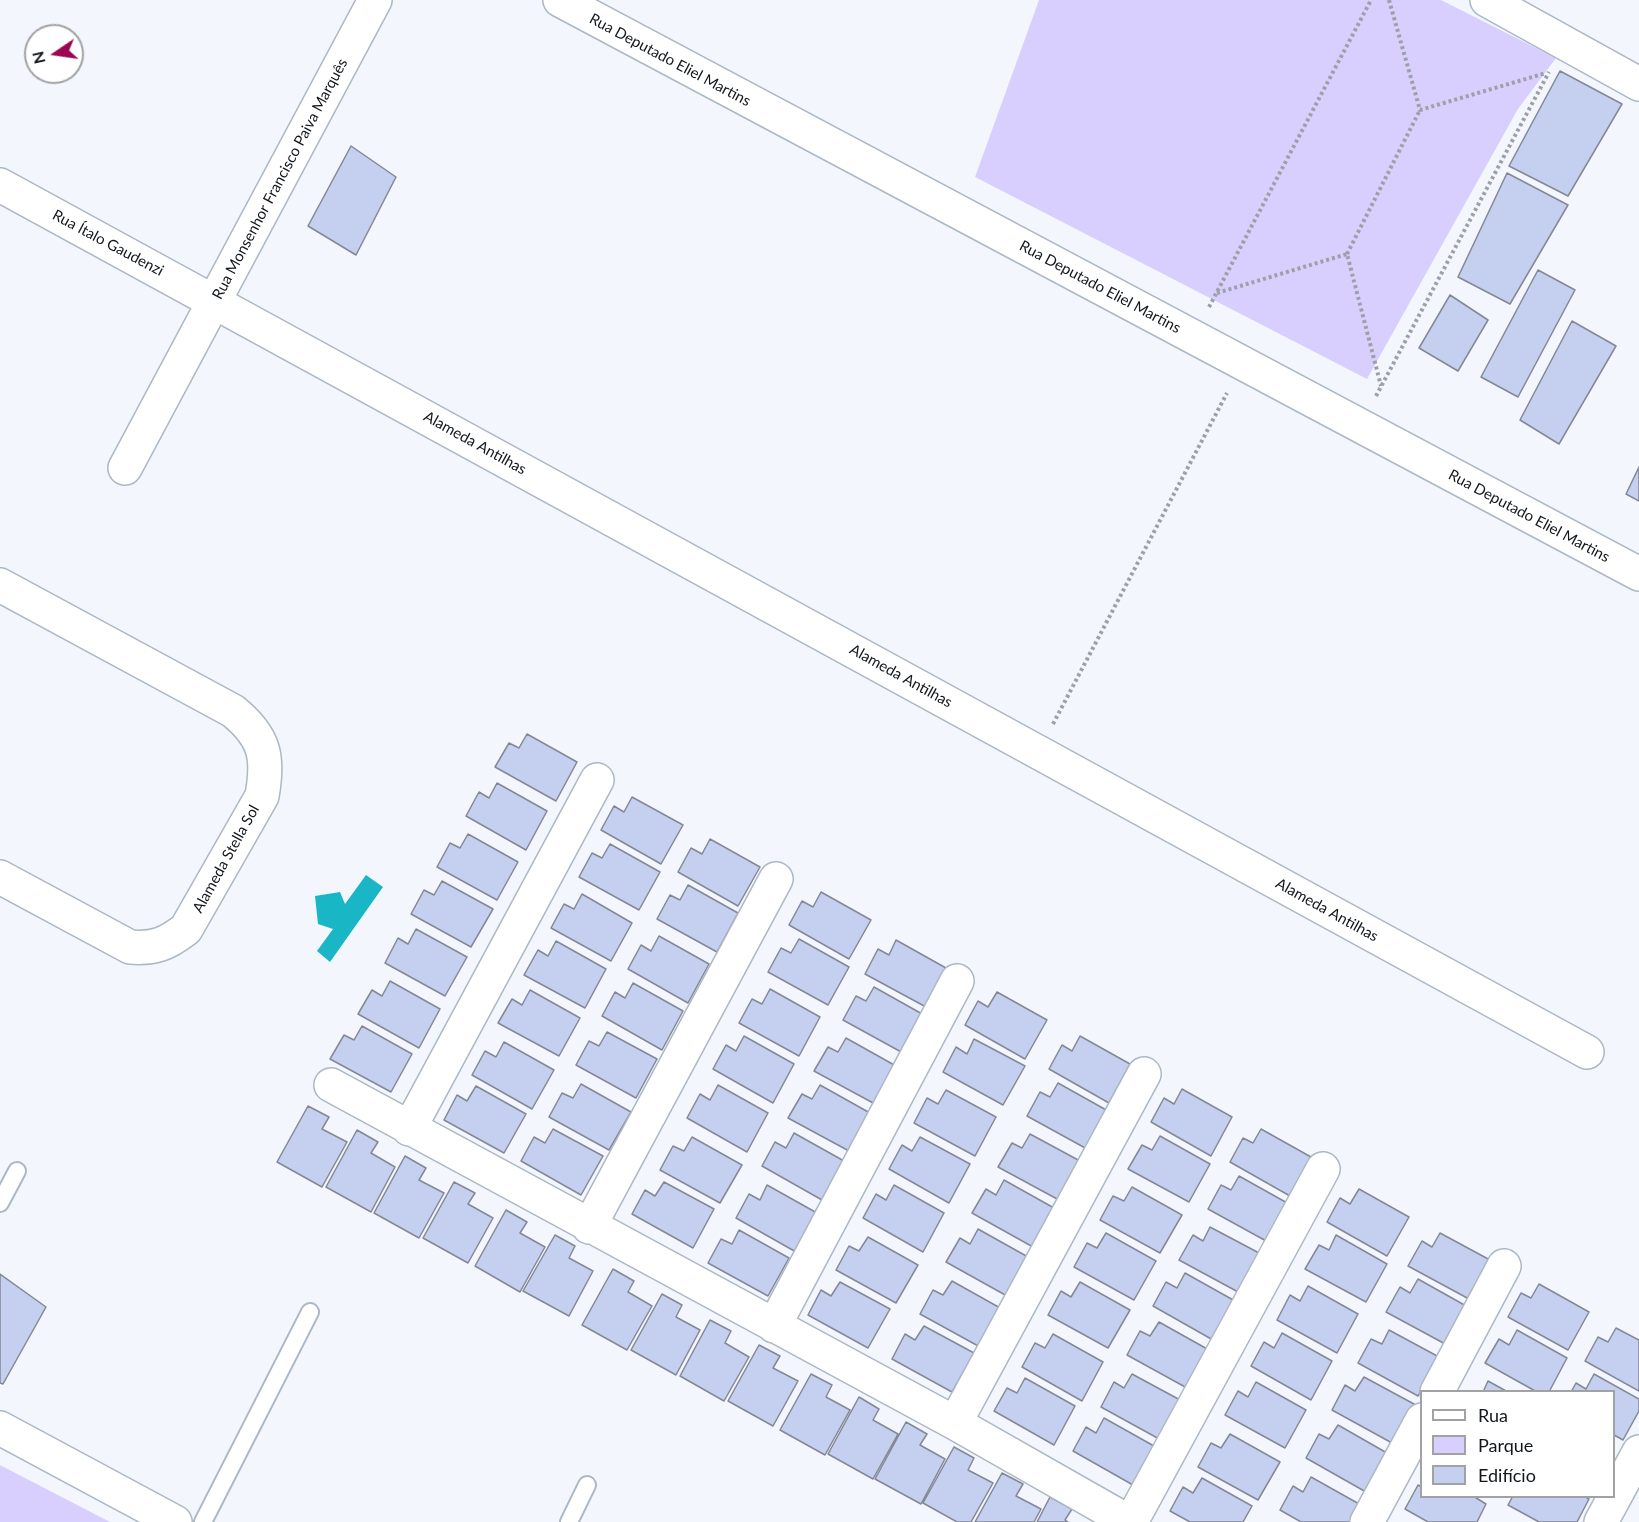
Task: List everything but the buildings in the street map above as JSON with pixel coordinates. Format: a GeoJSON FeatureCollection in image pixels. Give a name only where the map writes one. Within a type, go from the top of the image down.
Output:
{"type":"FeatureCollection","features":[{"type":"Feature","properties":{"kind":"street","name":"Rua Monsenhor Francisco Paiva Marquês"},"geometry":{"type":"LineString","coordinates":[[125,468],[375,0]]}},
{"type":"Feature","properties":{"kind":"street","name":"Rua Deputado Eliel Martins"},"geometry":{"type":"LineString","coordinates":[[560,0],[1639,574]]}},
{"type":"Feature","properties":{"kind":"street"},"geometry":{"type":"LineString","coordinates":[[1487,0],[1639,84]]}},
{"type":"Feature","properties":{"kind":"street","name":"Rua Ítalo Gaudenzi"},"geometry":{"type":"LineString","coordinates":[[0,185],[215,301]]}},
{"type":"Feature","properties":{"kind":"street","name":"Alameda Antilhas"},"geometry":{"type":"LineString","coordinates":[[215,301],[1587,1052]]}},
{"type":"Feature","properties":{"kind":"street","name":"Alameda Stella Sol"},"geometry":{"type":"LineString","coordinates":[[0,585],[233,711],[249,724],[262,745],[266,771],[261,796],[186,929],[168,943],[150,949],[130,948],[0,877]]}},
{"type":"Feature","properties":{"kind":"street"},"geometry":{"type":"LineString","coordinates":[[409,1129],[597,780]]}},
{"type":"Feature","properties":{"kind":"street"},"geometry":{"type":"LineString","coordinates":[[589,1227],[776,879]]}},
{"type":"Feature","properties":{"kind":"street"},"geometry":{"type":"LineString","coordinates":[[774,1326],[957,981]]}},
{"type":"Feature","properties":{"kind":"street"},"geometry":{"type":"LineString","coordinates":[[955,1423],[1144,1074]]}},
{"type":"Feature","properties":{"kind":"street"},"geometry":{"type":"LineString","coordinates":[[331,1085],[589,1227],[955,1423],[1130,1522],[1323,1169]]}},
{"type":"Feature","properties":{"kind":"street"},"geometry":{"type":"LineString","coordinates":[[1438,1390],[1504,1266]]}},
{"type":"Feature","properties":{"kind":"street"},"geometry":{"type":"LineString","coordinates":[[1367,1522],[1420,1424]]}},
{"type":"Feature","properties":{"kind":"street"},"geometry":{"type":"LineString","coordinates":[[0,1428],[175,1522]]}},
{"type":"Feature","properties":{"kind":"street"},"geometry":{"type":"LineString","coordinates":[[1615,1496],[1639,1452]]}},
{"type":"Feature","properties":{"kind":"street"},"geometry":{"type":"LineString","coordinates":[[1601,1522],[1614,1498]]}},
{"type":"Feature","properties":{"kind":"lane"},"geometry":{"type":"LineString","coordinates":[[0,1203],[17,1171]]}},
{"type":"Feature","properties":{"kind":"lane"},"geometry":{"type":"LineString","coordinates":[[203,1522],[310,1312]]}},
{"type":"Feature","properties":{"kind":"lane"},"geometry":{"type":"LineString","coordinates":[[569,1522],[587,1485]]}},
{"type":"Feature","properties":{"kind":"path"},"geometry":{"type":"LineString","coordinates":[[1194,337],[1371,0]]}},
{"type":"Feature","properties":{"kind":"path"},"geometry":{"type":"LineString","coordinates":[[1381,387],[1347,254],[1420,110],[1389,0]]}},
{"type":"Feature","properties":{"kind":"path"},"geometry":{"type":"LineString","coordinates":[[1360,426],[1564,43]]}},
{"type":"Feature","properties":{"kind":"path"},"geometry":{"type":"LineString","coordinates":[[1420,110],[1549,72]]}},
{"type":"Feature","properties":{"kind":"path"},"geometry":{"type":"LineString","coordinates":[[1216,294],[1347,254]]}},
{"type":"Feature","properties":{"kind":"path"},"geometry":{"type":"LineString","coordinates":[[1038,751],[1243,363]]}},
{"type":"Feature","properties":{"kind":"green space"},"geometry":{"type":"Polygon","coordinates":[[[1039,0],[1441,0],[1556,58],[1518,109],[1367,379],[975,177],[1039,0]]]}},
{"type":"Feature","properties":{"kind":"green space"},"geometry":{"type":"Polygon","coordinates":[[[0,1465],[110,1522],[0,1522],[0,1465]]]}},
{"type":"Feature","properties":{"kind":"water"},"geometry":{"type":"Polygon","coordinates":[[[366,875],[383,887],[330,962],[317,951],[333,929],[318,924],[315,896],[340,892],[345,904],[366,875]]]}}]}
